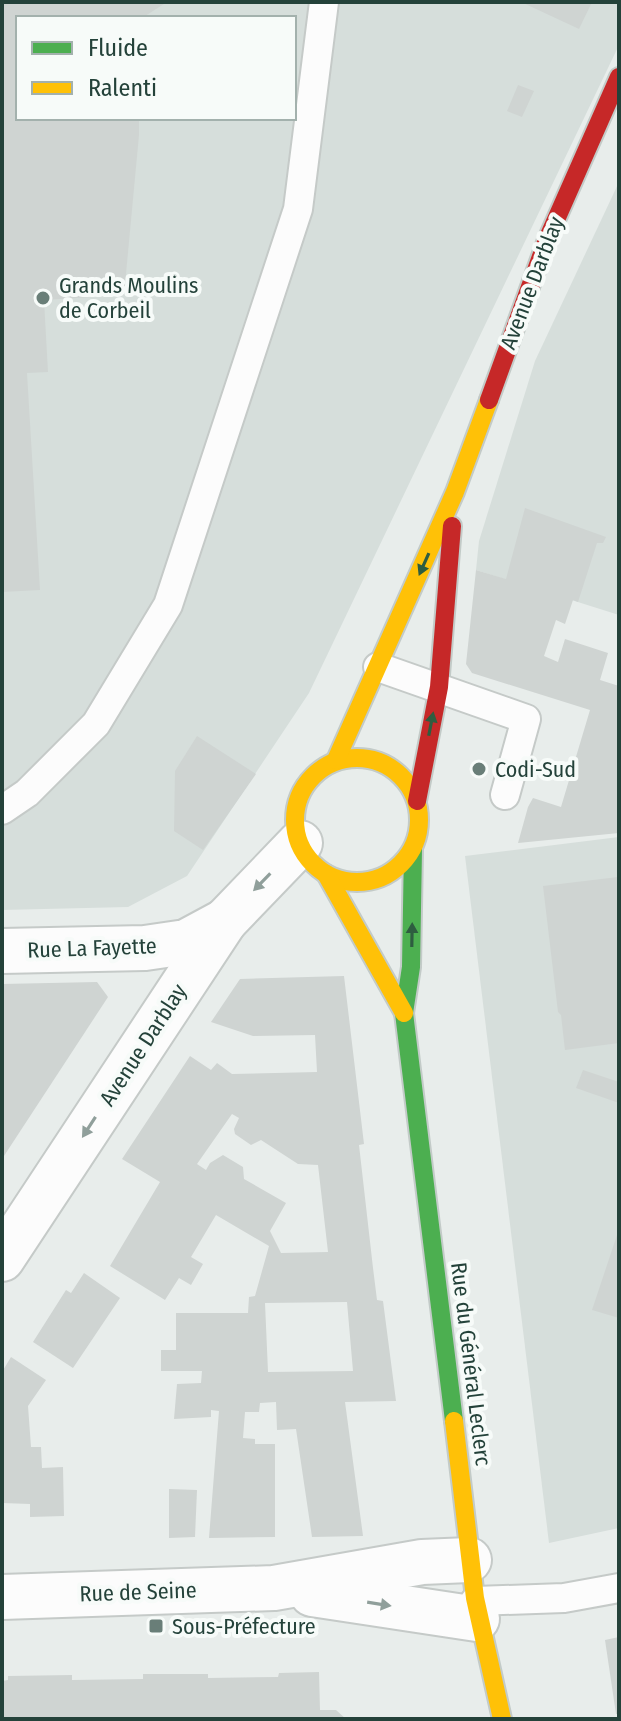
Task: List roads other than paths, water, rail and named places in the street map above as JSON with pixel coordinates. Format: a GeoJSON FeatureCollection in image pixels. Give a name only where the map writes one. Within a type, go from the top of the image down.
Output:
{"type":"FeatureCollection","features":[{"type":"Feature","properties":{"kind":"main road","name":"Avenue Darblay"},"geometry":{"type":"LineString","coordinates":[[313,859],[295,824],[296,803],[305,785],[319,770],[336,760],[378,667],[455,492],[575,171],[619,77]]}},
{"type":"Feature","properties":{"kind":"main road","name":"Avenue Darblay"},"geometry":{"type":"LineString","coordinates":[[413,849],[419,825],[417,801],[439,687],[455,492]]}},
{"type":"Feature","properties":{"kind":"main road"},"geometry":{"type":"LineString","coordinates":[[336,760],[356,757],[376,760],[394,769],[408,783],[417,801]]}},
{"type":"Feature","properties":{"kind":"main road"},"geometry":{"type":"LineString","coordinates":[[313,859],[345,882],[375,879],[401,865],[413,849]]}},
{"type":"Feature","properties":{"kind":"main road","name":"Rue du Général Leclerc"},"geometry":{"type":"LineString","coordinates":[[413,849],[411,967],[404,1013],[474,1593],[502,1719]]}},
{"type":"Feature","properties":{"kind":"main road","name":"Rue du Général Leclerc"},"geometry":{"type":"LineString","coordinates":[[313,859],[404,1013]]}},
{"type":"Feature","properties":{"kind":"street","name":"Avenue Darblay"},"geometry":{"type":"LineString","coordinates":[[5,1251],[225,921],[313,859]]}},
{"type":"Feature","properties":{"kind":"street","name":"Rue La Fayette"},"geometry":{"type":"LineString","coordinates":[[2,951],[145,948],[186,942],[225,921]]}},
{"type":"Feature","properties":{"kind":"street","name":"Rue de Seine"},"geometry":{"type":"LineString","coordinates":[[274,1588],[422,1562],[474,1593]]}},
{"type":"Feature","properties":{"kind":"street","name":"Rue de Seine"},"geometry":{"type":"LineString","coordinates":[[2,1597],[274,1588],[474,1593]]}},
{"type":"Feature","properties":{"kind":"lane"},"geometry":{"type":"LineString","coordinates":[[2,810],[27,793],[96,724],[168,605],[298,209],[324,2]]}},
{"type":"Feature","properties":{"kind":"lane"},"geometry":{"type":"LineString","coordinates":[[378,667],[526,719],[505,795]]}},
{"type":"Feature","properties":{"kind":"lane"},"geometry":{"type":"LineString","coordinates":[[474,1593],[564,1598],[619,1588]]}},
{"type":"Feature","properties":{"kind":"place","name":"Grands Moulins de Corbeil"},"geometry":{"type":"Point","coordinates":[43,298]}},
{"type":"Feature","properties":{"kind":"place","name":"Codi-Sud"},"geometry":{"type":"Point","coordinates":[479,769]}},
{"type":"Feature","properties":{"kind":"place","name":"Sous-Préfecture"},"geometry":{"type":"Point","coordinates":[156,1626]}}]}
